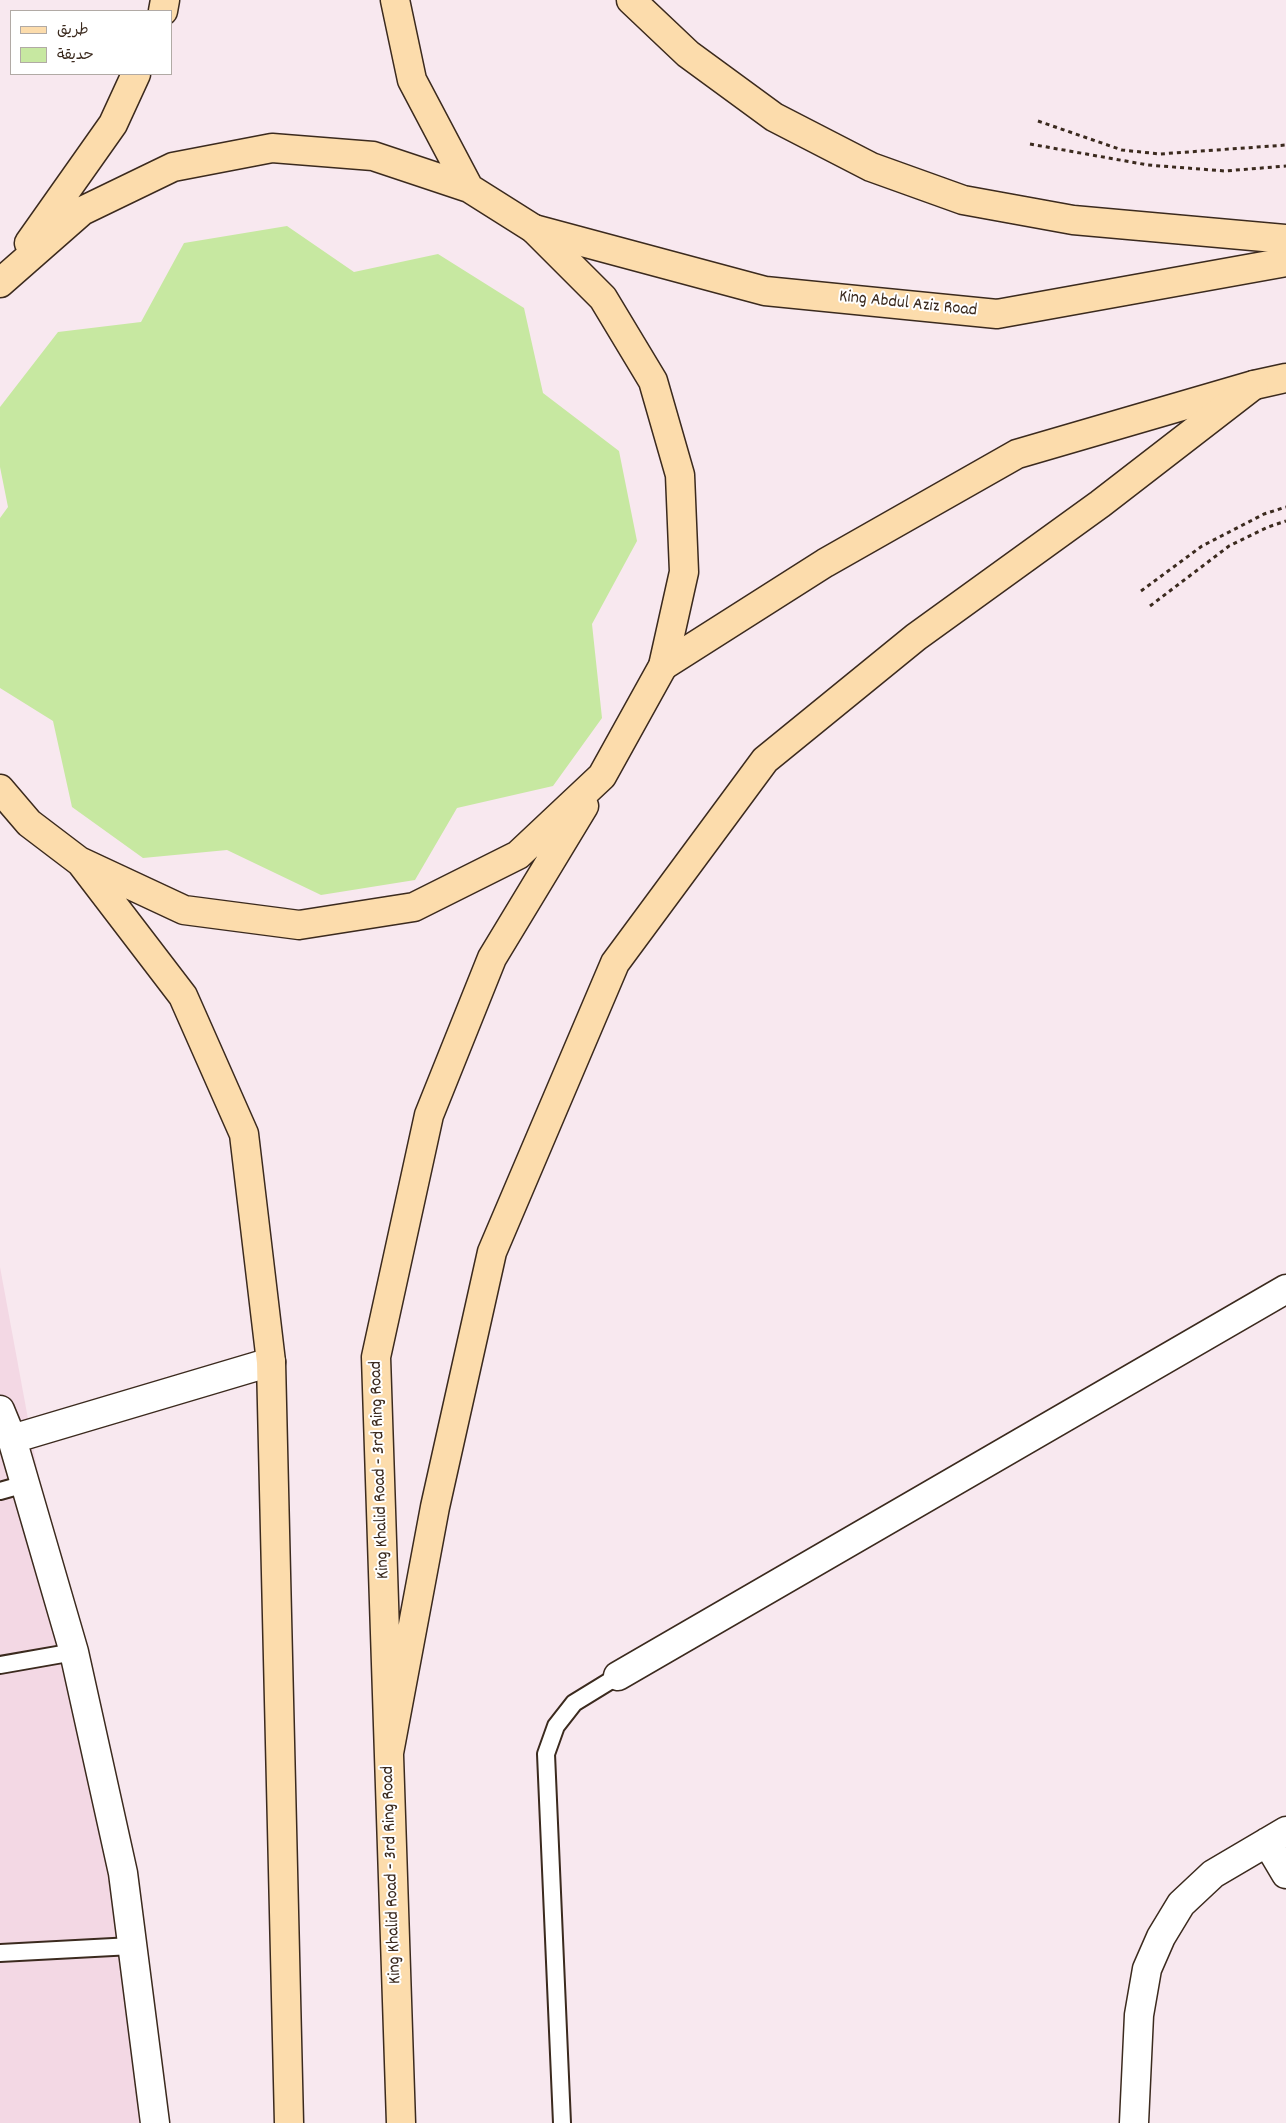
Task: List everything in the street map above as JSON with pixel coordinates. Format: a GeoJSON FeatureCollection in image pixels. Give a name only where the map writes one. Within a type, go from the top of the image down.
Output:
{"type":"FeatureCollection","features":[{"type":"Feature","properties":{"kind":"main road"},"geometry":{"type":"LineString","coordinates":[[396,0],[412,80],[469,188]]}},
{"type":"Feature","properties":{"kind":"main road"},"geometry":{"type":"LineString","coordinates":[[631,0],[688,54],[774,117],[871,167],[963,200],[1073,220],[1286,239]]}},
{"type":"Feature","properties":{"kind":"main road"},"geometry":{"type":"LineString","coordinates":[[2,279],[113,124],[136,75]]}},
{"type":"Feature","properties":{"kind":"main road"},"geometry":{"type":"LineString","coordinates":[[2,279],[82,211],[173,167],[272,148],[373,156],[469,188],[534,229],[604,298],[653,382],[680,475],[684,572],[663,666]]}},
{"type":"Feature","properties":{"kind":"main road","name":"King Abdul Aziz Road"},"geometry":{"type":"LineString","coordinates":[[534,229],[765,291],[997,314],[1286,262]]}},
{"type":"Feature","properties":{"kind":"main road"},"geometry":{"type":"LineString","coordinates":[[663,666],[825,563],[1017,454],[1254,385],[1286,378]]}},
{"type":"Feature","properties":{"kind":"main road"},"geometry":{"type":"LineString","coordinates":[[389,1753],[435,1507],[492,1252],[615,963],[765,760],[916,637],[1100,504],[1254,385]]}},
{"type":"Feature","properties":{"kind":"main road","name":"King Khalid Road - 3rd Ring Road"},"geometry":{"type":"LineString","coordinates":[[401,2123],[376,1357],[429,1115],[492,958],[602,776],[663,666]]}},
{"type":"Feature","properties":{"kind":"main road"},"geometry":{"type":"LineString","coordinates":[[0,789],[29,823],[79,861],[184,910],[299,925],[414,907],[518,855],[602,776]]}},
{"type":"Feature","properties":{"kind":"main road"},"geometry":{"type":"LineString","coordinates":[[0,811],[29,823]]}},
{"type":"Feature","properties":{"kind":"main road"},"geometry":{"type":"LineString","coordinates":[[79,861],[183,996],[244,1134],[272,1362],[289,2123]]}},
{"type":"Feature","properties":{"kind":"street"},"geometry":{"type":"LineString","coordinates":[[618,1676],[1286,1290]]}},
{"type":"Feature","properties":{"kind":"street"},"geometry":{"type":"LineString","coordinates":[[12,1439],[272,1362]]}},
{"type":"Feature","properties":{"kind":"street"},"geometry":{"type":"LineString","coordinates":[[0,1410],[12,1439],[13,1488],[74,1652],[123,1873],[155,2123]]}},
{"type":"Feature","properties":{"kind":"street"},"geometry":{"type":"LineString","coordinates":[[1134,2123],[1139,2015],[1147,1969],[1161,1937],[1181,1904],[1213,1874],[1276,1836],[1286,1874]]}},
{"type":"Feature","properties":{"kind":"lane"},"geometry":{"type":"LineString","coordinates":[[0,1666],[74,1652]]}},
{"type":"Feature","properties":{"kind":"lane"},"geometry":{"type":"LineString","coordinates":[[562,2123],[546,1754],[556,1726],[574,1703],[618,1676]]}},
{"type":"Feature","properties":{"kind":"lane"},"geometry":{"type":"LineString","coordinates":[[0,1953],[132,1946]]}},
{"type":"Feature","properties":{"kind":"path"},"geometry":{"type":"LineString","coordinates":[[1038,121],[1122,150],[1160,154],[1286,145]]}},
{"type":"Feature","properties":{"kind":"path"},"geometry":{"type":"LineString","coordinates":[[1030,144],[1158,166],[1225,171],[1286,166]]}},
{"type":"Feature","properties":{"kind":"path"},"geometry":{"type":"LineString","coordinates":[[1141,591],[1202,546],[1264,514],[1286,507]]}},
{"type":"Feature","properties":{"kind":"path"},"geometry":{"type":"LineString","coordinates":[[1150,606],[1229,546],[1268,527],[1286,521]]}},
{"type":"Feature","properties":{"kind":"shaded area"},"geometry":{"type":"Polygon","coordinates":[[[0,1267],[158,2123],[0,2123],[0,1267]]]}},
{"type":"Feature","properties":{"kind":"green space"},"geometry":{"type":"Polygon","coordinates":[[[287,226],[354,272],[438,254],[524,308],[543,393],[619,451],[637,541],[592,624],[602,718],[553,786],[457,808],[415,880],[321,895],[227,850],[143,858],[72,807],[53,721],[0,688],[0,518],[8,507],[0,467],[0,407],[58,332],[141,322],[184,243],[287,226]]]}}]}
